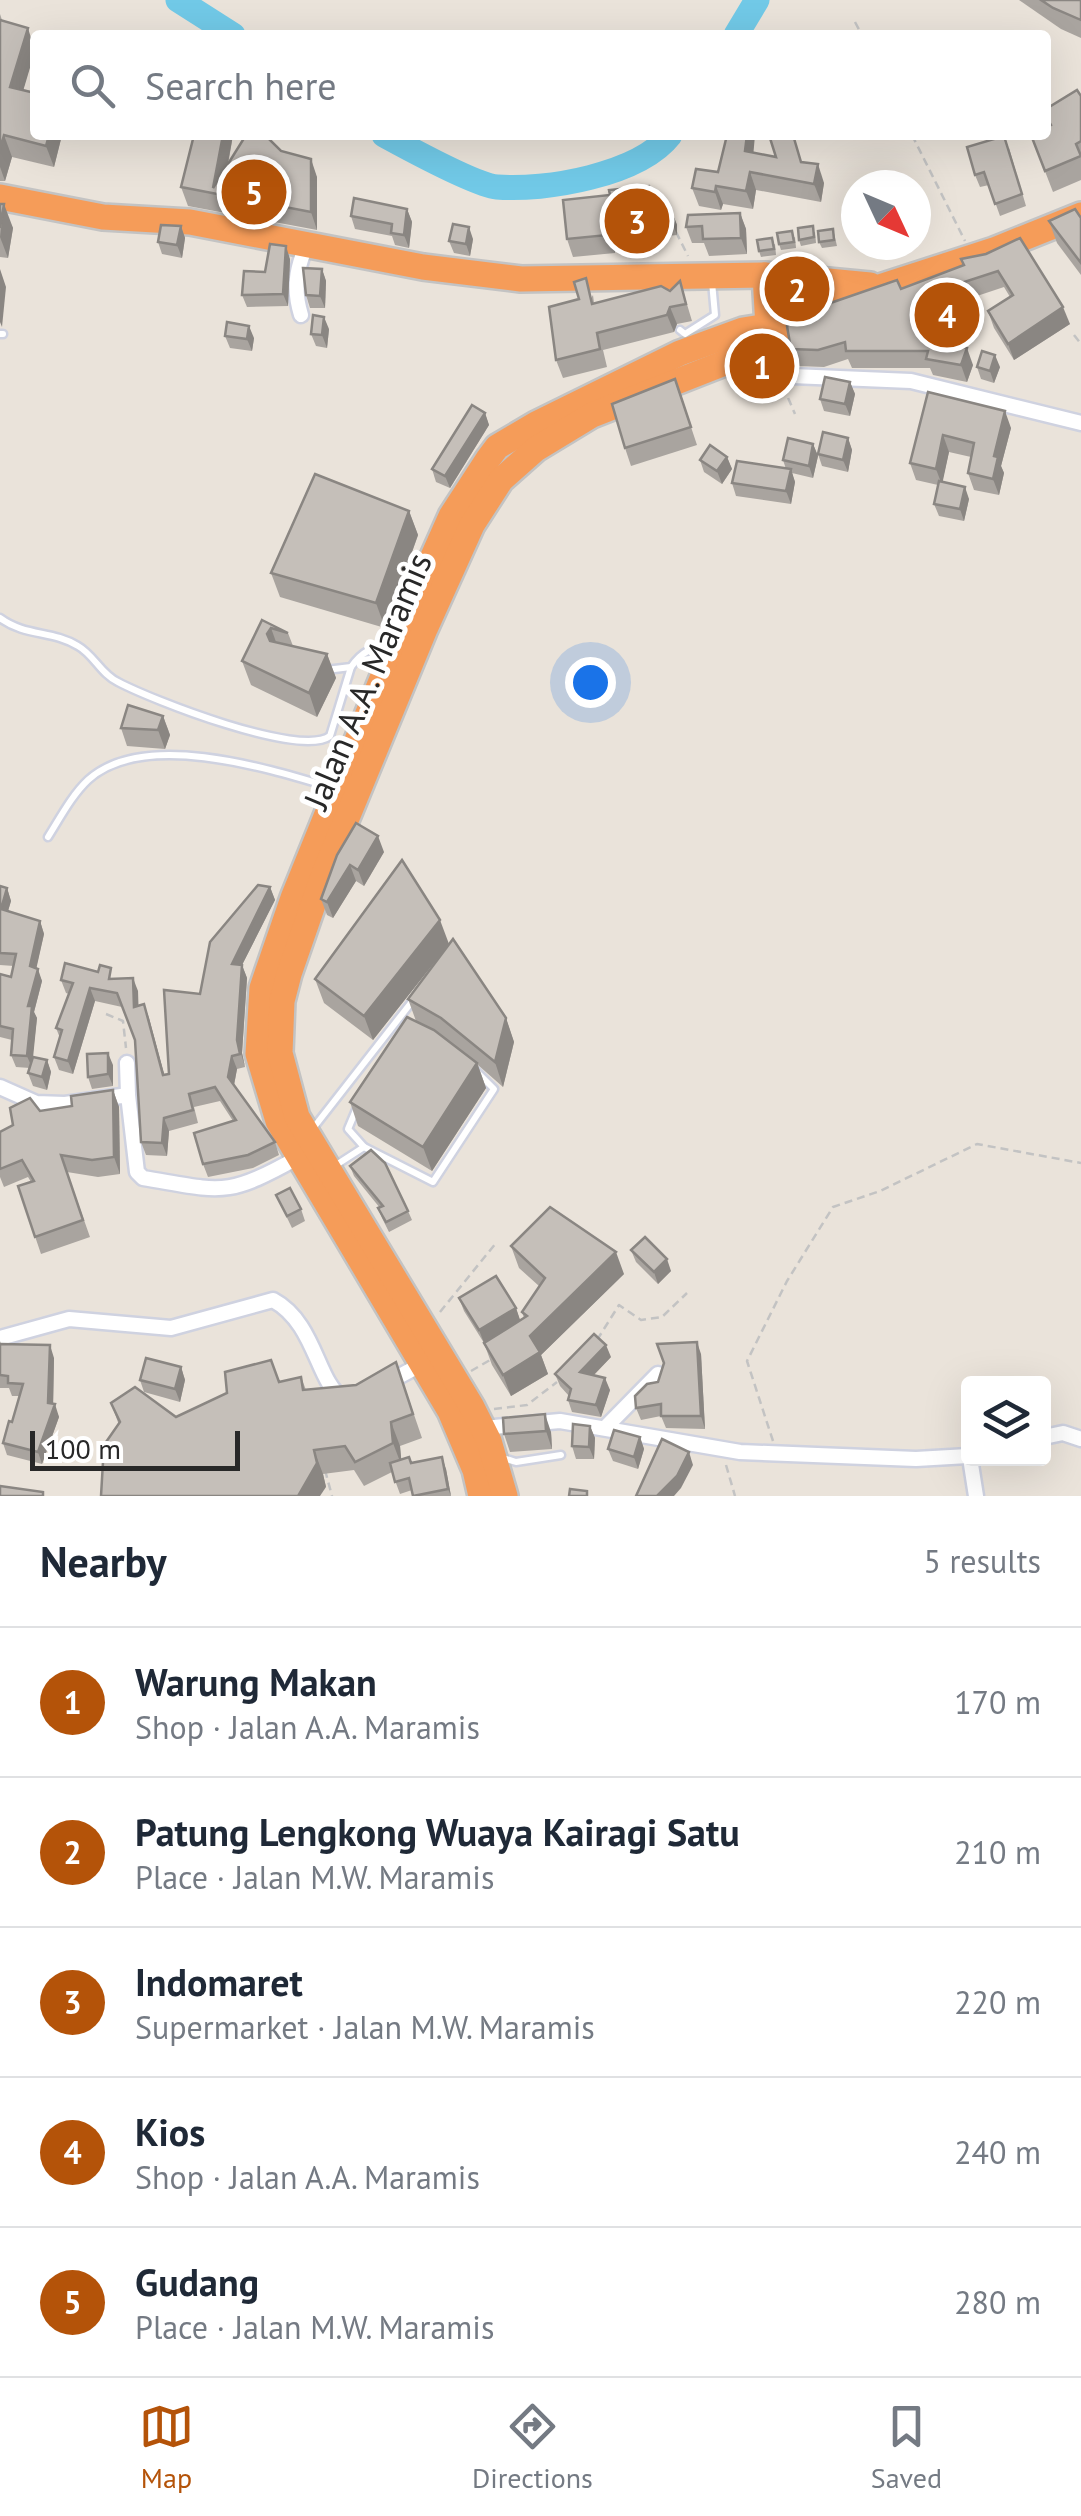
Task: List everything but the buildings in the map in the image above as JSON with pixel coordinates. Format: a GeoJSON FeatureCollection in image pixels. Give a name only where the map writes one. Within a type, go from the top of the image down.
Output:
{"type":"FeatureCollection","features":[{"type":"Feature","properties":{"kind":"highway"},"geometry":{"type":"LineString","coordinates":[[0,198],[103,216],[190,222],[424,267],[520,279],[670,284],[703,276],[765,276],[880,286]]}},
{"type":"Feature","properties":{"kind":"highway"},"geometry":{"type":"LineString","coordinates":[[481,1496],[475,1470],[450,1411],[302,1147],[266,1092],[257,1032],[274,950],[396,648],[416,624],[451,516],[497,447],[680,352],[766,331],[821,306],[974,257],[1081,215]]}},
{"type":"Feature","properties":{"kind":"highway"},"geometry":{"type":"LineString","coordinates":[[765,276],[766,331]]}},
{"type":"Feature","properties":{"kind":"highway","name":"Jalan A.A. Maramis"},"geometry":{"type":"LineString","coordinates":[[416,624],[323,876],[282,1001],[282,1068],[302,1147],[328,1170],[457,1379],[494,1455],[505,1496]]}},
{"type":"Feature","properties":{"kind":"street"},"geometry":{"type":"LineString","coordinates":[[301,315],[295,296],[296,274],[307,244]]}},
{"type":"Feature","properties":{"kind":"street"},"geometry":{"type":"LineString","coordinates":[[766,331],[792,376],[911,380],[1081,423]]}},
{"type":"Feature","properties":{"kind":"street"},"geometry":{"type":"LineString","coordinates":[[127,1062],[137,1172],[143,1178],[216,1191],[246,1186],[302,1147]]}},
{"type":"Feature","properties":{"kind":"street"},"geometry":{"type":"LineString","coordinates":[[0,1088],[36,1103],[64,1104],[128,1095]]}},
{"type":"Feature","properties":{"kind":"street"},"geometry":{"type":"LineString","coordinates":[[0,1338],[69,1320],[150,1328],[188,1326],[273,1300],[308,1335],[335,1394],[365,1396],[422,1364]]}},
{"type":"Feature","properties":{"kind":"street"},"geometry":{"type":"LineString","coordinates":[[605,1428],[658,1374]]}},
{"type":"Feature","properties":{"kind":"street"},"geometry":{"type":"LineString","coordinates":[[478,1418],[560,1421],[722,1449],[916,1459],[961,1457]]}},
{"type":"Feature","properties":{"kind":"street"},"geometry":{"type":"LineString","coordinates":[[1051,1436],[1063,1433],[1081,1438]]}},
{"type":"Feature","properties":{"kind":"street"},"geometry":{"type":"LineString","coordinates":[[971,1466],[976,1496]]}},
{"type":"Feature","properties":{"kind":"lane"},"geometry":{"type":"LineString","coordinates":[[680,330],[685,334],[715,315],[703,276]]}},
{"type":"Feature","properties":{"kind":"lane"},"geometry":{"type":"LineString","coordinates":[[0,618],[18,631],[60,637],[82,647],[115,681],[297,744],[330,736],[351,667],[362,653],[374,648],[396,648]]}},
{"type":"Feature","properties":{"kind":"lane"},"geometry":{"type":"LineString","coordinates":[[308,667],[336,671],[351,667]]}},
{"type":"Feature","properties":{"kind":"lane"},"geometry":{"type":"LineString","coordinates":[[48,836],[88,780],[116,765],[139,760],[209,757],[338,790]]}},
{"type":"Feature","properties":{"kind":"lane"},"geometry":{"type":"LineString","coordinates":[[302,1147],[419,992]]}},
{"type":"Feature","properties":{"kind":"lane"},"geometry":{"type":"LineString","coordinates":[[362,1099],[348,1130],[364,1147],[427,1182],[436,1179],[494,1089],[469,1065]]}},
{"type":"Feature","properties":{"kind":"lane"},"geometry":{"type":"LineString","coordinates":[[328,1170],[364,1147]]}},
{"type":"Feature","properties":{"kind":"lane"},"geometry":{"type":"LineString","coordinates":[[494,1455],[516,1462],[562,1454]]}},
{"type":"Feature","properties":{"kind":"path"},"geometry":{"type":"LineString","coordinates":[[855,22],[859,30]]}},
{"type":"Feature","properties":{"kind":"path"},"geometry":{"type":"LineString","coordinates":[[915,140],[974,257]]}},
{"type":"Feature","properties":{"kind":"path"},"geometry":{"type":"LineString","coordinates":[[673,220],[703,276]]}},
{"type":"Feature","properties":{"kind":"path"},"geometry":{"type":"LineString","coordinates":[[1074,335],[1081,344]]}},
{"type":"Feature","properties":{"kind":"path"},"geometry":{"type":"LineString","coordinates":[[106,1014],[124,1021],[127,1062]]}},
{"type":"Feature","properties":{"kind":"path"},"geometry":{"type":"LineString","coordinates":[[777,1452],[758,1406],[746,1361],[787,1281],[833,1207],[880,1191],[977,1144],[1081,1163]]}},
{"type":"Feature","properties":{"kind":"path"},"geometry":{"type":"LineString","coordinates":[[424,1326],[447,1306],[496,1243]]}},
{"type":"Feature","properties":{"kind":"path"},"geometry":{"type":"LineString","coordinates":[[586,1351],[619,1305],[641,1320],[662,1317],[687,1293]]}},
{"type":"Feature","properties":{"kind":"path"},"geometry":{"type":"LineString","coordinates":[[457,1379],[497,1355]]}},
{"type":"Feature","properties":{"kind":"path"},"geometry":{"type":"LineString","coordinates":[[478,1418],[528,1404],[566,1374]]}},
{"type":"Feature","properties":{"kind":"path"},"geometry":{"type":"LineString","coordinates":[[722,1449],[735,1496]]}},
{"type":"Feature","properties":{"kind":"path"},"geometry":{"type":"LineString","coordinates":[[324,1463],[332,1496]]}},
{"type":"Feature","properties":{"kind":"green space"},"geometry":{"type":"Polygon","coordinates":[[[767,278],[840,290],[770,323],[767,278]]]}},
{"type":"Feature","properties":{"kind":"waterway"},"geometry":{"type":"LineString","coordinates":[[178,0],[225,30]]}},
{"type":"Feature","properties":{"kind":"waterway"},"geometry":{"type":"LineString","coordinates":[[739,30],[757,0]]}},
{"type":"Feature","properties":{"kind":"waterway"},"geometry":{"type":"LineString","coordinates":[[394,140],[473,180],[517,188],[590,178],[637,161],[665,140]]}},
{"type":"Feature","properties":{"kind":"place","name":"Gudang"},"geometry":{"type":"Point","coordinates":[254,192]}},
{"type":"Feature","properties":{"kind":"place","name":"Indomaret"},"geometry":{"type":"Point","coordinates":[637,221]}},
{"type":"Feature","properties":{"kind":"place","name":"Patung Lengkong Wuaya Kairagi Satu"},"geometry":{"type":"Point","coordinates":[797,289]}},
{"type":"Feature","properties":{"kind":"place","name":"Kios"},"geometry":{"type":"Point","coordinates":[947,315]}},
{"type":"Feature","properties":{"kind":"place","name":"Warung Makan"},"geometry":{"type":"Point","coordinates":[762,366]}}]}
